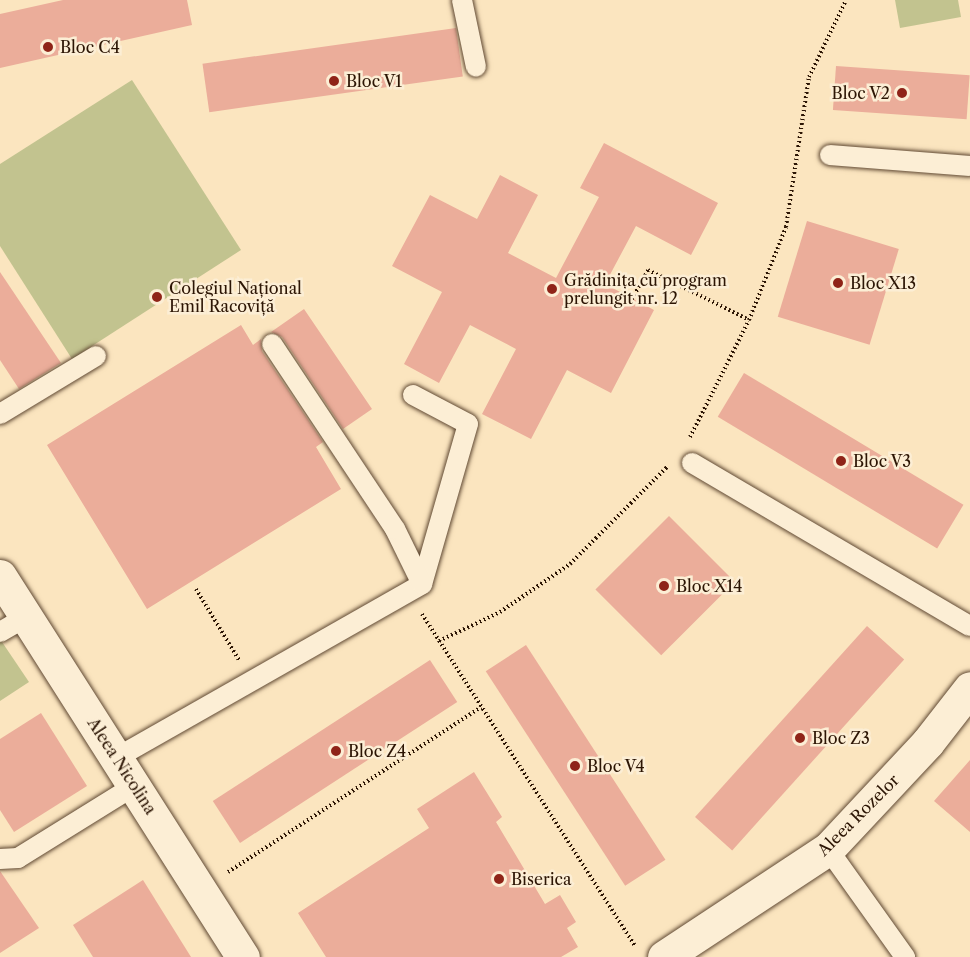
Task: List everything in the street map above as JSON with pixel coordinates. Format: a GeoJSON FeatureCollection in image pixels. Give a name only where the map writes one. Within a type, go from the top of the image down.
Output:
{"type":"FeatureCollection","features":[{"type":"Feature","properties":{"kind":"street","name":"Aleea Nicolina"},"geometry":{"type":"LineString","coordinates":[[0,576],[13,624],[116,758],[243,957]]}},
{"type":"Feature","properties":{"kind":"street","name":"Aleea Rozelor"},"geometry":{"type":"LineString","coordinates":[[664,957],[828,849],[928,742],[970,688]]}},
{"type":"Feature","properties":{"kind":"lane"},"geometry":{"type":"LineString","coordinates":[[462,0],[476,67]]}},
{"type":"Feature","properties":{"kind":"lane"},"geometry":{"type":"LineString","coordinates":[[830,154],[970,166]]}},
{"type":"Feature","properties":{"kind":"lane"},"geometry":{"type":"LineString","coordinates":[[272,344],[394,529],[415,588]]}},
{"type":"Feature","properties":{"kind":"lane"},"geometry":{"type":"LineString","coordinates":[[0,414],[96,356]]}},
{"type":"Feature","properties":{"kind":"lane"},"geometry":{"type":"LineString","coordinates":[[116,758],[415,588],[468,424],[413,395]]}},
{"type":"Feature","properties":{"kind":"lane"},"geometry":{"type":"LineString","coordinates":[[684,460],[970,626]]}},
{"type":"Feature","properties":{"kind":"lane"},"geometry":{"type":"LineString","coordinates":[[0,859],[18,858],[134,786]]}},
{"type":"Feature","properties":{"kind":"lane"},"geometry":{"type":"LineString","coordinates":[[828,849],[905,957]]}},
{"type":"Feature","properties":{"kind":"path"},"geometry":{"type":"LineString","coordinates":[[689,440],[748,321],[786,227],[809,77],[846,0]]}},
{"type":"Feature","properties":{"kind":"path"},"geometry":{"type":"LineString","coordinates":[[632,299],[648,270],[748,321]]}},
{"type":"Feature","properties":{"kind":"path"},"geometry":{"type":"LineString","coordinates":[[439,641],[500,612],[570,564],[684,460]]}},
{"type":"Feature","properties":{"kind":"path"},"geometry":{"type":"LineString","coordinates":[[415,588],[439,641],[642,957]]}},
{"type":"Feature","properties":{"kind":"path"},"geometry":{"type":"LineString","coordinates":[[196,589],[252,681]]}},
{"type":"Feature","properties":{"kind":"path"},"geometry":{"type":"LineString","coordinates":[[201,890],[481,707]]}},
{"type":"Feature","properties":{"kind":"green space"},"geometry":{"type":"Polygon","coordinates":[[[895,0],[958,0],[961,17],[900,28],[895,0]]]}},
{"type":"Feature","properties":{"kind":"green space"},"geometry":{"type":"Polygon","coordinates":[[[132,80],[241,250],[72,359],[0,246],[0,164],[132,80]]]}},
{"type":"Feature","properties":{"kind":"green space"},"geometry":{"type":"Polygon","coordinates":[[[0,639],[29,682],[0,701],[0,639]]]}},
{"type":"Feature","properties":{"kind":"building","name":"Bloc C4"},"geometry":{"type":"Polygon","coordinates":[[[63,0],[187,0],[192,25],[0,68],[0,14],[63,0]]]}},
{"type":"Feature","properties":{"kind":"building","name":"Bloc V1"},"geometry":{"type":"Polygon","coordinates":[[[456,28],[463,77],[209,112],[202,64],[456,28]]]}},
{"type":"Feature","properties":{"kind":"building","name":"Bloc V2"},"geometry":{"type":"Polygon","coordinates":[[[836,66],[970,75],[967,119],[833,110],[836,66]]]}},
{"type":"Feature","properties":{"kind":"building","name":"Grădinița cu program prelungit nr. 12"},"geometry":{"type":"Polygon","coordinates":[[[604,143],[718,203],[691,255],[636,226],[605,284],[654,310],[611,393],[567,370],[531,439],[482,414],[516,349],[470,325],[439,383],[404,364],[442,292],[392,266],[430,195],[477,219],[500,175],[538,195],[508,253],[556,278],[599,197],[580,188],[604,143]]]}},
{"type":"Feature","properties":{"kind":"building","name":"Bloc X13"},"geometry":{"type":"Polygon","coordinates":[[[807,221],[899,249],[870,345],[778,317],[807,221]]]}},
{"type":"Feature","properties":{"kind":"building"},"geometry":{"type":"Polygon","coordinates":[[[0,272],[61,363],[19,389],[0,360],[0,272]]]}},
{"type":"Feature","properties":{"kind":"building"},"geometry":{"type":"Polygon","coordinates":[[[304,309],[372,409],[343,429],[282,337],[271,332],[304,309]]]}},
{"type":"Feature","properties":{"kind":"building","name":"Colegiul Național Emil Racoviță"},"geometry":{"type":"Polygon","coordinates":[[[241,325],[253,345],[261,339],[262,351],[323,442],[316,447],[341,489],[147,609],[47,445],[241,325]]]}},
{"type":"Feature","properties":{"kind":"building","name":"Bloc V3"},"geometry":{"type":"Polygon","coordinates":[[[744,373],[963,505],[937,549],[718,417],[744,373]]]}},
{"type":"Feature","properties":{"kind":"building","name":"Bloc X14"},"geometry":{"type":"Polygon","coordinates":[[[669,516],[735,582],[661,655],[595,590],[669,516]]]}},
{"type":"Feature","properties":{"kind":"building","name":"Bloc Z3"},"geometry":{"type":"Polygon","coordinates":[[[867,626],[904,659],[732,850],[695,817],[867,626]]]}},
{"type":"Feature","properties":{"kind":"building","name":"Bloc V4"},"geometry":{"type":"Polygon","coordinates":[[[526,645],[665,860],[625,886],[486,671],[526,645]]]}},
{"type":"Feature","properties":{"kind":"building","name":"Bloc Z4"},"geometry":{"type":"Polygon","coordinates":[[[430,660],[457,702],[240,843],[213,801],[430,660]]]}},
{"type":"Feature","properties":{"kind":"building"},"geometry":{"type":"Polygon","coordinates":[[[41,713],[87,786],[14,832],[0,810],[0,739],[41,713]]]}},
{"type":"Feature","properties":{"kind":"building"},"geometry":{"type":"Polygon","coordinates":[[[970,760],[970,832],[934,801],[970,760]]]}},
{"type":"Feature","properties":{"kind":"building"},"geometry":{"type":"Polygon","coordinates":[[[474,772],[502,817],[496,822],[545,904],[560,895],[576,922],[567,928],[578,947],[561,957],[326,957],[298,913],[429,828],[417,809],[474,772]]]}},
{"type":"Feature","properties":{"kind":"building"},"geometry":{"type":"Polygon","coordinates":[[[0,871],[39,928],[0,953],[0,871]]]}},
{"type":"Feature","properties":{"kind":"building"},"geometry":{"type":"Polygon","coordinates":[[[143,880],[191,957],[93,957],[73,925],[143,880]]]}},
{"type":"Feature","properties":{"kind":"place","name":"Bloc C4"},"geometry":{"type":"Point","coordinates":[48,47]}},
{"type":"Feature","properties":{"kind":"place","name":"Bloc V1"},"geometry":{"type":"Point","coordinates":[334,81]}},
{"type":"Feature","properties":{"kind":"place","name":"Bloc V2"},"geometry":{"type":"Point","coordinates":[902,93]}},
{"type":"Feature","properties":{"kind":"place","name":"Bloc X13"},"geometry":{"type":"Point","coordinates":[838,283]}},
{"type":"Feature","properties":{"kind":"place","name":"Grădinița cu program prelungit nr. 12"},"geometry":{"type":"Point","coordinates":[552,289]}},
{"type":"Feature","properties":{"kind":"place","name":"Colegiul Național Emil Racoviță"},"geometry":{"type":"Point","coordinates":[157,297]}},
{"type":"Feature","properties":{"kind":"place","name":"Bloc V3"},"geometry":{"type":"Point","coordinates":[841,461]}},
{"type":"Feature","properties":{"kind":"place","name":"Bloc X14"},"geometry":{"type":"Point","coordinates":[664,586]}},
{"type":"Feature","properties":{"kind":"place","name":"Bloc Z3"},"geometry":{"type":"Point","coordinates":[800,738]}},
{"type":"Feature","properties":{"kind":"place","name":"Bloc Z4"},"geometry":{"type":"Point","coordinates":[336,751]}},
{"type":"Feature","properties":{"kind":"place","name":"Bloc V4"},"geometry":{"type":"Point","coordinates":[575,766]}},
{"type":"Feature","properties":{"kind":"place","name":"Biserica"},"geometry":{"type":"Point","coordinates":[499,879]}}]}
